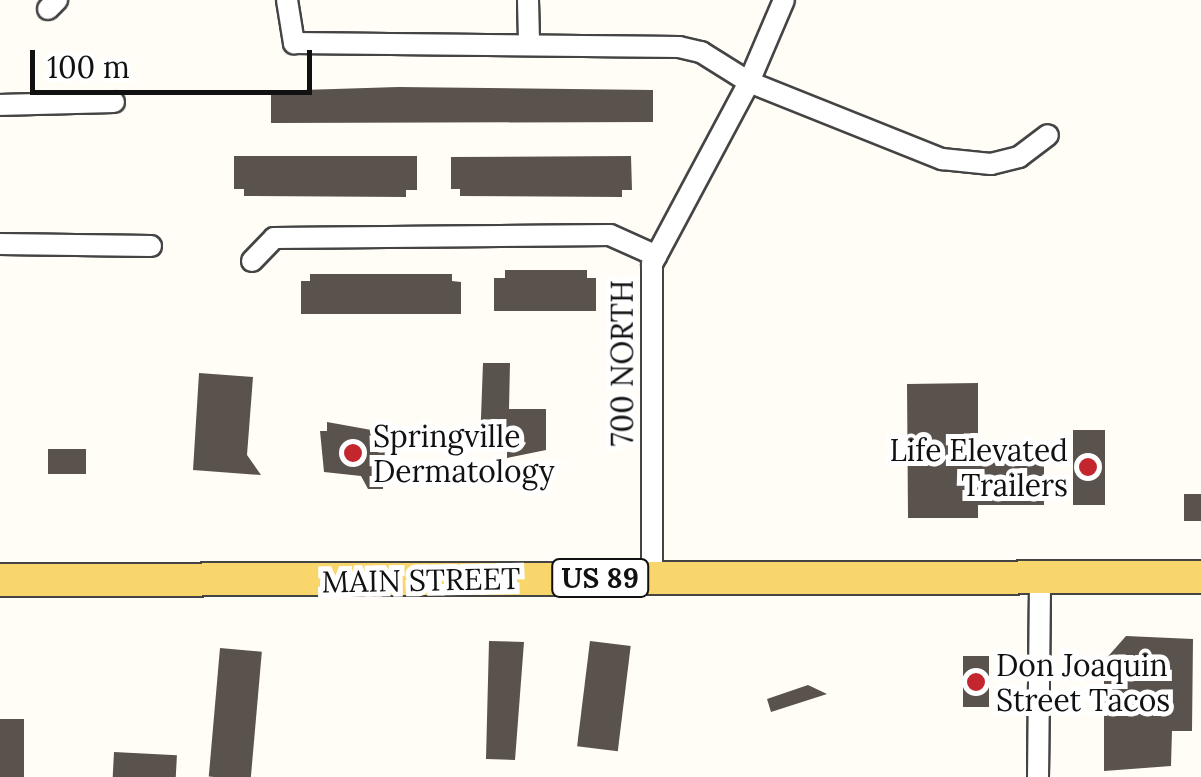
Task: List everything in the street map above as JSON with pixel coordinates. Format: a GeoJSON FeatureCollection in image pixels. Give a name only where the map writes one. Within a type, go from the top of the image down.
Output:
{"type":"FeatureCollection","features":[{"type":"Feature","properties":{"kind":"main road","name":"MAIN STREET"},"geometry":{"type":"LineString","coordinates":[[0,580],[1201,577]]}},
{"type":"Feature","properties":{"kind":"street"},"geometry":{"type":"LineString","coordinates":[[287,0],[294,44],[529,41],[679,47],[702,52],[749,82],[942,158],[991,164],[1020,157],[1048,135]]}},
{"type":"Feature","properties":{"kind":"street"},"geometry":{"type":"LineString","coordinates":[[528,0],[529,41]]}},
{"type":"Feature","properties":{"kind":"street","name":"700 NORTH"},"geometry":{"type":"LineString","coordinates":[[652,578],[656,256],[749,82],[784,0]]}},
{"type":"Feature","properties":{"kind":"street"},"geometry":{"type":"LineString","coordinates":[[0,104],[114,102]]}},
{"type":"Feature","properties":{"kind":"street"},"geometry":{"type":"LineString","coordinates":[[252,261],[274,238],[610,235],[656,256]]}},
{"type":"Feature","properties":{"kind":"street"},"geometry":{"type":"LineString","coordinates":[[0,244],[151,246]]}},
{"type":"Feature","properties":{"kind":"street"},"geometry":{"type":"LineString","coordinates":[[1038,777],[1040,576]]}},
{"type":"Feature","properties":{"kind":"building"},"geometry":{"type":"Polygon","coordinates":[[[398,87],[653,90],[653,122],[271,123],[271,91],[398,87]]]}},
{"type":"Feature","properties":{"kind":"building"},"geometry":{"type":"Polygon","coordinates":[[[234,156],[417,156],[417,190],[406,190],[406,197],[244,196],[244,189],[234,189],[234,156]]]}},
{"type":"Feature","properties":{"kind":"building"},"geometry":{"type":"Polygon","coordinates":[[[631,156],[632,190],[622,190],[622,197],[460,196],[460,189],[451,189],[451,157],[631,156]]]}},
{"type":"Feature","properties":{"kind":"building"},"geometry":{"type":"Polygon","coordinates":[[[505,270],[587,270],[587,278],[596,278],[596,311],[494,311],[494,278],[505,278],[505,270]]]}},
{"type":"Feature","properties":{"kind":"building"},"geometry":{"type":"Polygon","coordinates":[[[310,274],[452,274],[452,281],[461,282],[461,314],[301,314],[301,281],[310,281],[310,274]]]}},
{"type":"Feature","properties":{"kind":"building"},"geometry":{"type":"Polygon","coordinates":[[[483,363],[510,363],[509,409],[546,409],[546,450],[507,458],[507,450],[480,444],[483,363]]]}},
{"type":"Feature","properties":{"kind":"building"},"geometry":{"type":"Polygon","coordinates":[[[199,373],[253,377],[247,455],[261,475],[193,470],[199,373]]]}},
{"type":"Feature","properties":{"kind":"building"},"geometry":{"type":"Polygon","coordinates":[[[978,383],[978,456],[1044,456],[1044,505],[978,505],[978,518],[908,518],[907,384],[978,383]]]}},
{"type":"Feature","properties":{"kind":"building","name":"Springville Dermatology"},"geometry":{"type":"Polygon","coordinates":[[[327,422],[377,431],[377,447],[385,447],[383,489],[368,489],[361,476],[324,472],[320,431],[327,431],[327,422]]]}},
{"type":"Feature","properties":{"kind":"building","name":"Life Elevated Trailers"},"geometry":{"type":"Polygon","coordinates":[[[1073,430],[1105,430],[1105,505],[1073,505],[1073,430]]]}},
{"type":"Feature","properties":{"kind":"building"},"geometry":{"type":"Polygon","coordinates":[[[48,449],[86,449],[86,474],[48,474],[48,449]]]}},
{"type":"Feature","properties":{"kind":"building"},"geometry":{"type":"Polygon","coordinates":[[[1184,494],[1201,494],[1201,521],[1184,521],[1184,494]]]}},
{"type":"Feature","properties":{"kind":"building"},"geometry":{"type":"Polygon","coordinates":[[[1126,636],[1193,639],[1192,731],[1172,731],[1171,766],[1104,771],[1104,661],[1126,636]]]}},
{"type":"Feature","properties":{"kind":"building"},"geometry":{"type":"Polygon","coordinates":[[[489,641],[524,642],[515,760],[486,759],[489,641]]]}},
{"type":"Feature","properties":{"kind":"building"},"geometry":{"type":"Polygon","coordinates":[[[590,641],[631,646],[618,751],[577,746],[590,641]]]}},
{"type":"Feature","properties":{"kind":"building"},"geometry":{"type":"Polygon","coordinates":[[[220,648],[262,652],[251,777],[209,777],[220,648]]]}},
{"type":"Feature","properties":{"kind":"building","name":"Don Joaquin Street Tacos"},"geometry":{"type":"Polygon","coordinates":[[[963,656],[989,656],[989,707],[963,707],[963,656]]]}},
{"type":"Feature","properties":{"kind":"building"},"geometry":{"type":"Polygon","coordinates":[[[808,685],[827,694],[771,712],[767,699],[808,685]]]}},
{"type":"Feature","properties":{"kind":"building"},"geometry":{"type":"Polygon","coordinates":[[[0,719],[24,719],[24,777],[0,777],[0,719]]]}},
{"type":"Feature","properties":{"kind":"building"},"geometry":{"type":"Polygon","coordinates":[[[114,752],[177,755],[176,777],[113,777],[114,752]]]}},
{"type":"Feature","properties":{"kind":"place","name":"Springville Dermatology"},"geometry":{"type":"Point","coordinates":[353,453]}},
{"type":"Feature","properties":{"kind":"place","name":"Life Elevated Trailers"},"geometry":{"type":"Point","coordinates":[1088,467]}},
{"type":"Feature","properties":{"kind":"place","name":"Don Joaquin Street Tacos"},"geometry":{"type":"Point","coordinates":[976,682]}}]}
